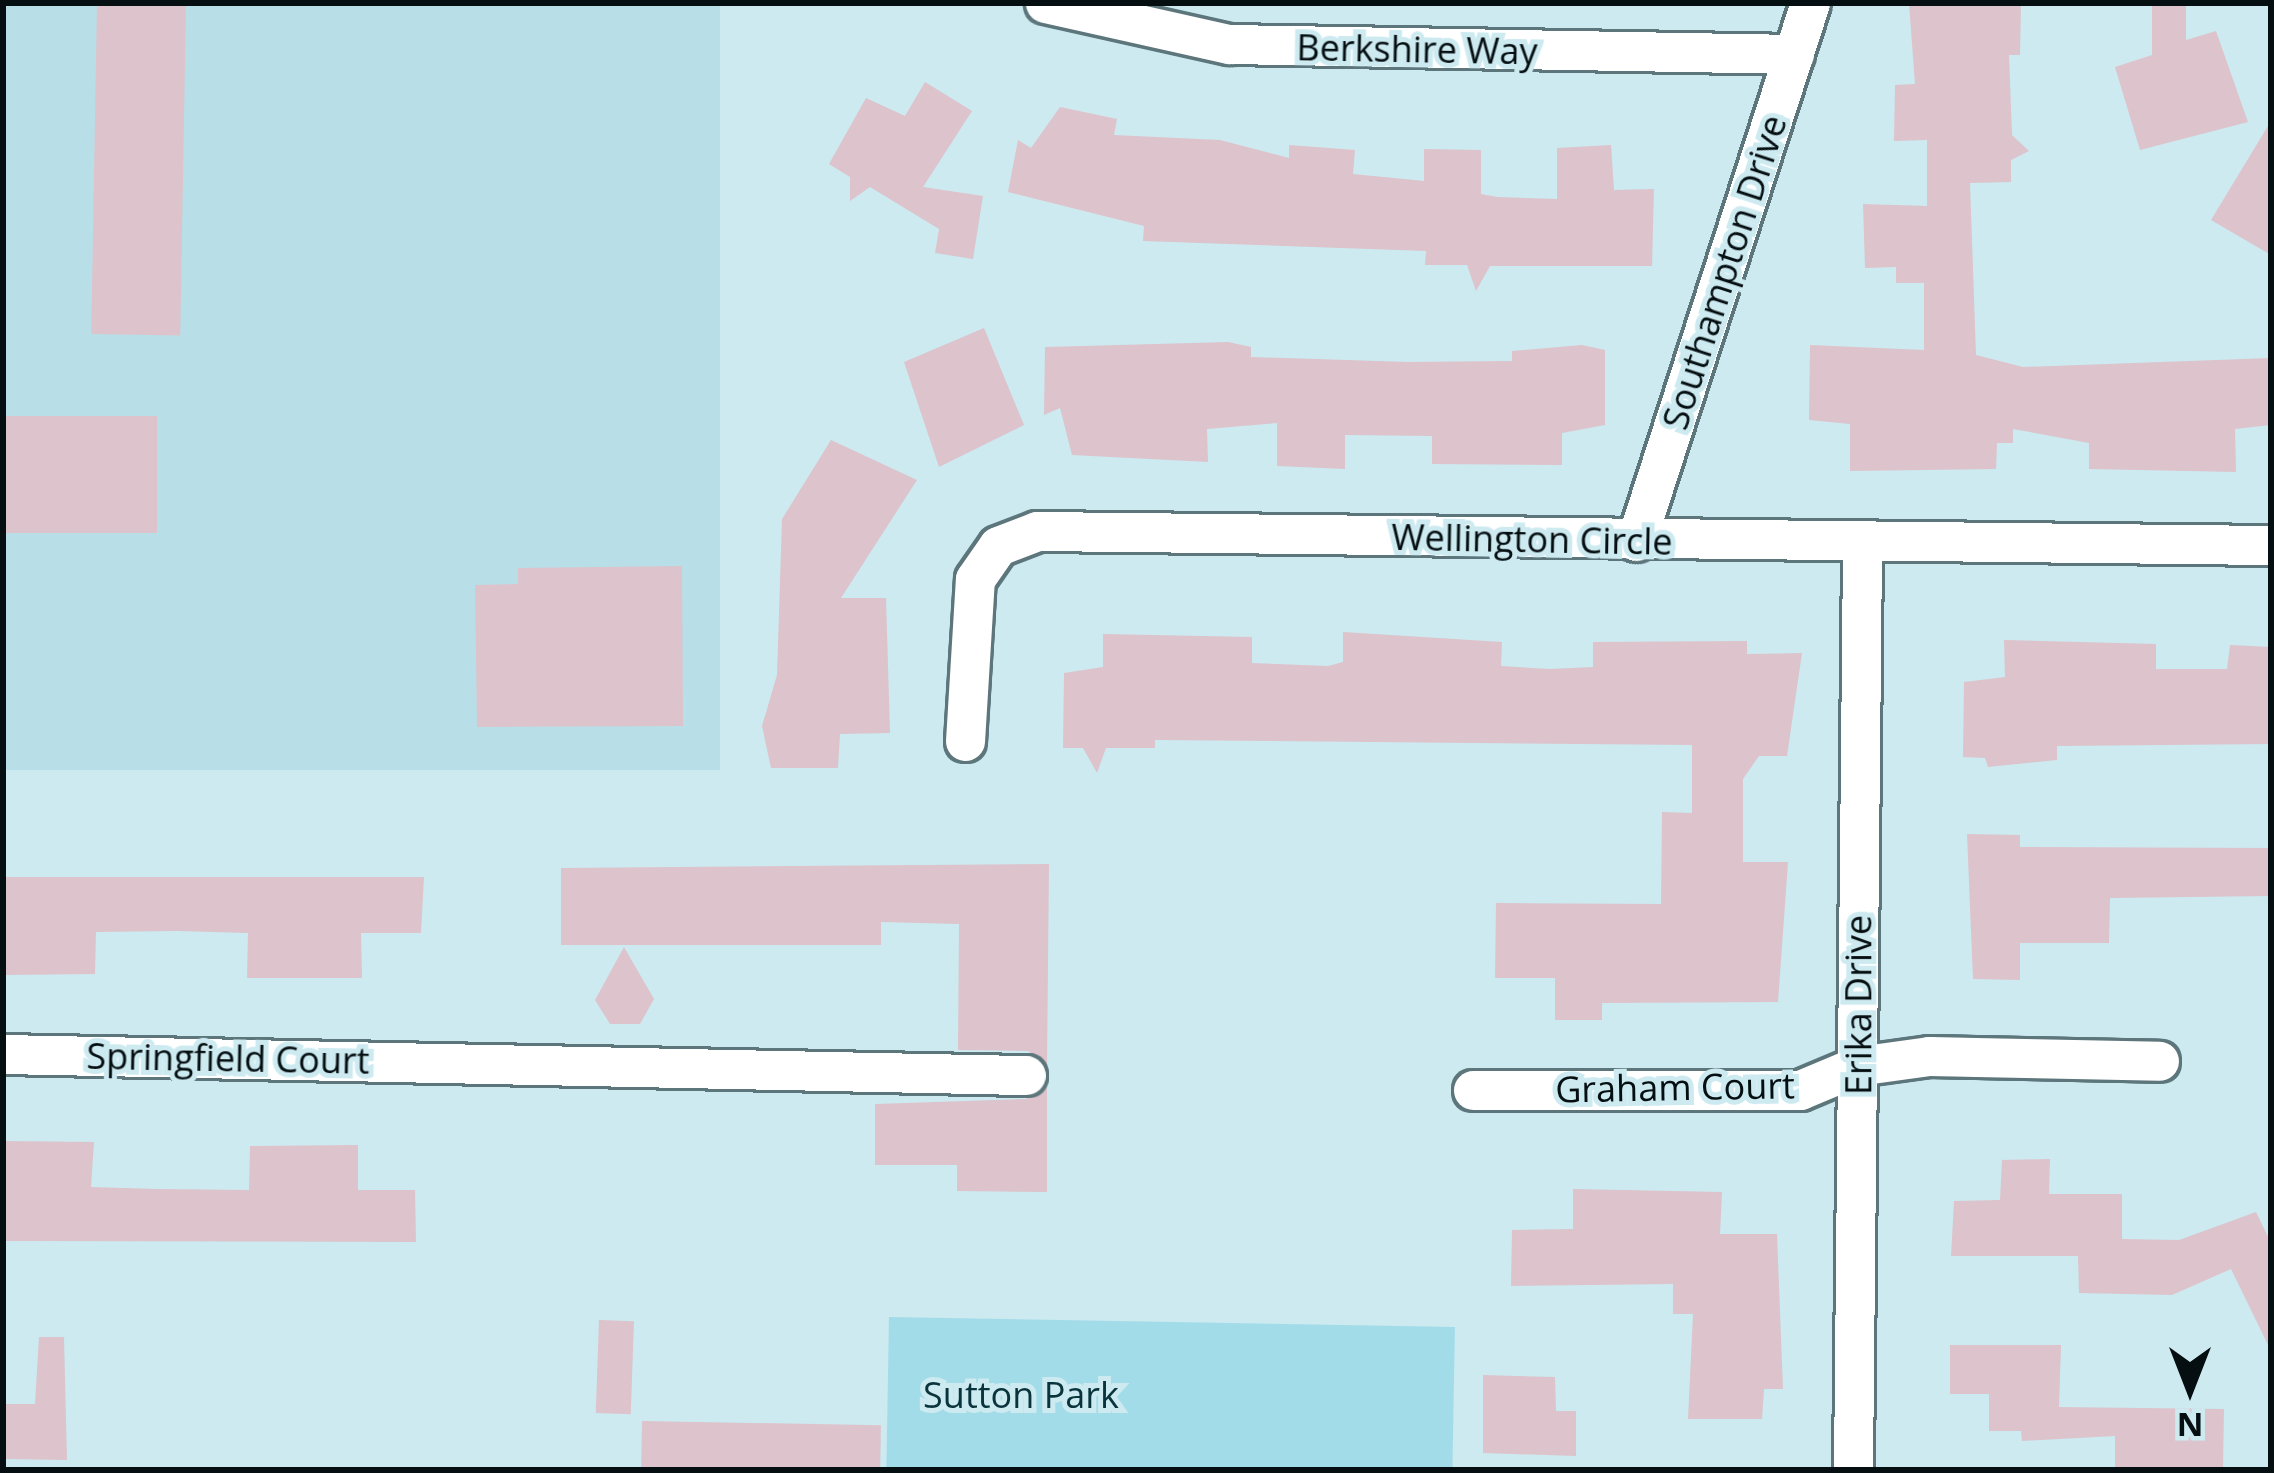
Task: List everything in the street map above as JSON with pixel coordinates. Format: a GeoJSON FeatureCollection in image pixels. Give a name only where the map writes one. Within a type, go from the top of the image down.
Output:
{"type":"FeatureCollection","features":[{"type":"Feature","properties":{"kind":"street","name":"Berkshire Way"},"geometry":{"type":"LineString","coordinates":[[1045,3],[1228,44],[1795,54]]}},
{"type":"Feature","properties":{"kind":"street","name":"Southampton Drive"},"geometry":{"type":"LineString","coordinates":[[1636,541],[1810,3]]}},
{"type":"Feature","properties":{"kind":"street","name":"Wellington Circle"},"geometry":{"type":"LineString","coordinates":[[965,741],[975,579],[998,546],[1037,532],[2271,545]]}},
{"type":"Feature","properties":{"kind":"street","name":"Erika Drive"},"geometry":{"type":"LineString","coordinates":[[1853,1470],[1862,541]]}},
{"type":"Feature","properties":{"kind":"street","name":"Springfield Court"},"geometry":{"type":"LineString","coordinates":[[3,1054],[1026,1075]]}},
{"type":"Feature","properties":{"kind":"street","name":"Graham Court"},"geometry":{"type":"LineString","coordinates":[[1473,1090],[1799,1090],[1857,1066],[1929,1057],[2159,1061]]}},
{"type":"Feature","properties":{"kind":"shaded area"},"geometry":{"type":"Polygon","coordinates":[[[3,3],[720,3],[720,770],[3,770],[3,3]]]}},
{"type":"Feature","properties":{"kind":"green space","name":"Sutton Park"},"geometry":{"type":"Polygon","coordinates":[[[889,1317],[1455,1327],[1452,1470],[886,1470],[889,1317]]]}},
{"type":"Feature","properties":{"kind":"building"},"geometry":{"type":"Polygon","coordinates":[[[97,3],[186,5],[180,336],[91,334],[97,3]]]}},
{"type":"Feature","properties":{"kind":"building"},"geometry":{"type":"Polygon","coordinates":[[[1909,3],[2021,3],[2020,55],[2009,55],[2012,135],[2029,151],[2011,160],[2011,182],[1970,183],[1976,355],[2023,367],[2271,358],[2271,425],[2235,429],[2236,472],[2089,469],[2089,443],[2013,429],[2013,443],[1997,443],[1996,469],[1850,471],[1850,424],[1809,420],[1810,345],[1924,350],[1924,283],[1896,283],[1896,267],[1865,268],[1863,204],[1927,206],[1927,140],[1894,141],[1895,85],[1915,84],[1909,3]]]}},
{"type":"Feature","properties":{"kind":"building"},"geometry":{"type":"Polygon","coordinates":[[[2152,3],[2186,3],[2186,40],[2216,31],[2248,122],[2140,150],[2115,67],[2152,55],[2152,3]]]}},
{"type":"Feature","properties":{"kind":"building"},"geometry":{"type":"Polygon","coordinates":[[[925,82],[972,111],[923,187],[983,196],[973,259],[935,253],[939,229],[870,187],[850,201],[850,177],[829,164],[866,98],[905,116],[925,82]]]}},
{"type":"Feature","properties":{"kind":"building"},"geometry":{"type":"Polygon","coordinates":[[[1060,107],[1117,119],[1114,135],[1220,140],[1289,158],[1289,145],[1355,150],[1353,174],[1424,181],[1424,149],[1481,150],[1481,194],[1497,197],[1557,199],[1557,148],[1611,145],[1614,190],[1654,189],[1652,266],[1490,266],[1476,291],[1467,265],[1425,265],[1426,251],[1143,241],[1144,226],[1008,192],[1018,140],[1031,148],[1060,107]]]}},
{"type":"Feature","properties":{"kind":"building"},"geometry":{"type":"Polygon","coordinates":[[[2271,121],[2271,255],[2211,220],[2271,121]]]}},
{"type":"Feature","properties":{"kind":"building"},"geometry":{"type":"Polygon","coordinates":[[[984,328],[1024,425],[939,467],[904,362],[984,328]]]}},
{"type":"Feature","properties":{"kind":"building"},"geometry":{"type":"Polygon","coordinates":[[[1228,342],[1251,347],[1251,357],[1407,362],[1512,361],[1512,351],[1582,345],[1605,350],[1605,425],[1562,433],[1562,465],[1432,464],[1432,436],[1345,435],[1345,469],[1277,466],[1277,423],[1207,429],[1208,462],[1072,455],[1060,408],[1044,415],[1045,347],[1228,342]]]}},
{"type":"Feature","properties":{"kind":"building"},"geometry":{"type":"Polygon","coordinates":[[[3,416],[157,416],[157,533],[3,533],[3,416]]]}},
{"type":"Feature","properties":{"kind":"building"},"geometry":{"type":"Polygon","coordinates":[[[831,440],[917,480],[841,598],[886,598],[890,733],[840,734],[838,768],[771,768],[762,726],[777,675],[782,519],[831,440]]]}},
{"type":"Feature","properties":{"kind":"building"},"geometry":{"type":"Polygon","coordinates":[[[682,566],[683,726],[477,727],[475,585],[518,584],[518,568],[682,566]]]}},
{"type":"Feature","properties":{"kind":"building"},"geometry":{"type":"Polygon","coordinates":[[[1343,632],[1502,642],[1501,666],[1550,669],[1593,667],[1593,642],[1747,641],[1747,654],[1802,653],[1787,756],[1759,756],[1743,779],[1743,862],[1788,862],[1778,1002],[1602,1003],[1602,1020],[1555,1020],[1555,978],[1495,978],[1496,903],[1661,904],[1662,812],[1692,813],[1692,745],[1155,740],[1155,748],[1106,748],[1097,773],[1083,748],[1063,748],[1064,673],[1103,667],[1103,634],[1252,637],[1252,663],[1328,666],[1343,662],[1343,632]]]}},
{"type":"Feature","properties":{"kind":"building"},"geometry":{"type":"Polygon","coordinates":[[[2004,640],[2156,644],[2156,669],[2227,669],[2230,645],[2271,647],[2271,744],[2057,746],[2057,760],[1988,767],[1985,758],[1963,757],[1964,682],[2005,677],[2004,640]]]}},
{"type":"Feature","properties":{"kind":"building"},"geometry":{"type":"Polygon","coordinates":[[[1967,834],[2020,835],[2020,847],[2271,848],[2271,896],[2110,898],[2109,943],[2020,943],[2020,980],[1973,979],[1967,834]]]}},
{"type":"Feature","properties":{"kind":"building"},"geometry":{"type":"Polygon","coordinates":[[[1049,864],[1047,1064],[1028,1051],[958,1050],[959,924],[881,922],[881,945],[561,945],[561,868],[1049,864]]]}},
{"type":"Feature","properties":{"kind":"building"},"geometry":{"type":"Polygon","coordinates":[[[3,877],[424,877],[421,933],[361,933],[362,978],[247,978],[248,933],[177,931],[96,932],[95,974],[3,975],[3,877]]]}},
{"type":"Feature","properties":{"kind":"building"},"geometry":{"type":"Polygon","coordinates":[[[624,947],[654,999],[640,1024],[610,1024],[595,1000],[624,947]]]}},
{"type":"Feature","properties":{"kind":"building"},"geometry":{"type":"Polygon","coordinates":[[[1047,1087],[1047,1192],[957,1191],[957,1165],[875,1165],[875,1104],[1026,1099],[1047,1087]]]}},
{"type":"Feature","properties":{"kind":"building"},"geometry":{"type":"Polygon","coordinates":[[[3,1141],[94,1142],[91,1187],[157,1189],[249,1190],[250,1146],[358,1145],[358,1190],[415,1190],[416,1242],[3,1241],[3,1141]]]}},
{"type":"Feature","properties":{"kind":"building"},"geometry":{"type":"Polygon","coordinates":[[[2050,1159],[2049,1194],[2122,1194],[2122,1239],[2179,1240],[2256,1212],[2271,1243],[2271,1351],[2231,1269],[2172,1295],[2079,1293],[2078,1256],[1951,1256],[1954,1201],[2000,1200],[2002,1160],[2050,1159]]]}},
{"type":"Feature","properties":{"kind":"building"},"geometry":{"type":"Polygon","coordinates":[[[1573,1189],[1722,1192],[1720,1234],[1777,1234],[1783,1389],[1764,1389],[1762,1419],[1688,1419],[1693,1314],[1673,1314],[1673,1284],[1511,1286],[1512,1230],[1573,1229],[1573,1189]]]}},
{"type":"Feature","properties":{"kind":"building"},"geometry":{"type":"Polygon","coordinates":[[[599,1320],[634,1321],[631,1414],[596,1413],[599,1320]]]}},
{"type":"Feature","properties":{"kind":"building"},"geometry":{"type":"Polygon","coordinates":[[[39,1337],[64,1337],[67,1460],[3,1459],[3,1404],[35,1404],[39,1337]]]}},
{"type":"Feature","properties":{"kind":"building"},"geometry":{"type":"Polygon","coordinates":[[[1950,1345],[2061,1345],[2059,1407],[2224,1409],[2223,1468],[2115,1470],[2115,1436],[2022,1441],[2021,1431],[1989,1431],[1989,1394],[1950,1394],[1950,1345]]]}},
{"type":"Feature","properties":{"kind":"building"},"geometry":{"type":"Polygon","coordinates":[[[1483,1375],[1555,1377],[1556,1411],[1576,1411],[1576,1456],[1483,1453],[1483,1375]]]}},
{"type":"Feature","properties":{"kind":"building"},"geometry":{"type":"Polygon","coordinates":[[[642,1421],[881,1425],[880,1470],[641,1470],[642,1421]]]}}]}
